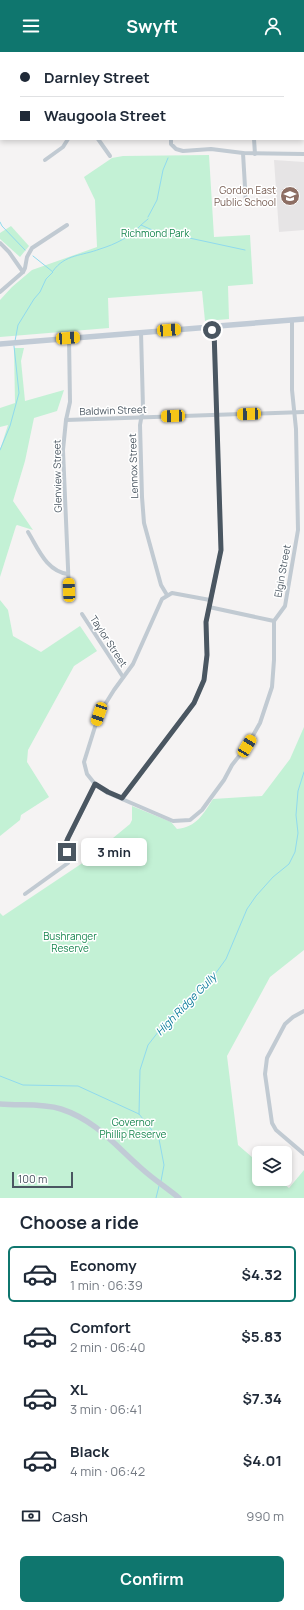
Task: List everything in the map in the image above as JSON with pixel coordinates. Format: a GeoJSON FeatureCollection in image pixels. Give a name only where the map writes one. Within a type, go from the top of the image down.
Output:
{"type":"FeatureCollection","features":[{"type":"Feature","properties":{"kind":"street"},"geometry":{"type":"LineString","coordinates":[[45,160],[64,147],[68,140]]}},
{"type":"Feature","properties":{"kind":"street"},"geometry":{"type":"LineString","coordinates":[[99,140],[110,156]]}},
{"type":"Feature","properties":{"kind":"street"},"geometry":{"type":"LineString","coordinates":[[254,140],[255,154]]}},
{"type":"Feature","properties":{"kind":"street"},"geometry":{"type":"LineString","coordinates":[[171,141],[176,149],[183,151],[210,149],[255,154],[304,154]]}},
{"type":"Feature","properties":{"kind":"street"},"geometry":{"type":"LineString","coordinates":[[242,153],[246,204]]}},
{"type":"Feature","properties":{"kind":"street"},"geometry":{"type":"LineString","coordinates":[[0,292],[26,268],[27,256],[32,248],[68,225]]}},
{"type":"Feature","properties":{"kind":"street"},"geometry":{"type":"LineString","coordinates":[[0,243],[10,252],[23,272]]}},
{"type":"Feature","properties":{"kind":"street"},"geometry":{"type":"LineString","coordinates":[[0,344],[141,332],[214,328],[304,319]]}},
{"type":"Feature","properties":{"kind":"street","name":"Elgin Street"},"geometry":{"type":"LineString","coordinates":[[274,621],[285,606],[298,530],[292,390],[292,320]]}},
{"type":"Feature","properties":{"kind":"street"},"geometry":{"type":"LineString","coordinates":[[122,798],[194,703],[204,680],[207,655],[206,622],[221,550],[218,415],[214,328]]}},
{"type":"Feature","properties":{"kind":"street","name":"Lennox Street"},"geometry":{"type":"LineString","coordinates":[[141,332],[143,408],[140,425],[144,523],[161,585],[167,595]]}},
{"type":"Feature","properties":{"kind":"street","name":"Glenview Street"},"geometry":{"type":"LineString","coordinates":[[68,338],[70,402],[66,420],[63,450],[69,590]]}},
{"type":"Feature","properties":{"kind":"street","name":"Baldwin Street"},"geometry":{"type":"LineString","coordinates":[[66,420],[304,412]]}},
{"type":"Feature","properties":{"kind":"street"},"geometry":{"type":"LineString","coordinates":[[28,532],[48,565],[60,573],[68,574]]}},
{"type":"Feature","properties":{"kind":"street"},"geometry":{"type":"LineString","coordinates":[[209,607],[274,621],[272,687],[260,723],[247,746],[232,765],[224,780],[202,810],[190,820],[173,821],[108,792],[95,784],[87,774],[84,762],[99,714],[133,664],[162,599],[172,593],[210,600]]}},
{"type":"Feature","properties":{"kind":"street","name":"Taylor Street"},"geometry":{"type":"LineString","coordinates":[[82,614],[123,677]]}},
{"type":"Feature","properties":{"kind":"street"},"geometry":{"type":"LineString","coordinates":[[25,894],[68,863],[66,843],[95,784]]}},
{"type":"Feature","properties":{"kind":"street"},"geometry":{"type":"LineString","coordinates":[[304,1011],[293,1017],[285,1024],[267,1058],[265,1074],[272,1123],[276,1130],[304,1154]]}},
{"type":"Feature","properties":{"kind":"street"},"geometry":{"type":"LineString","coordinates":[[0,1104],[36,1105],[53,1108],[79,1117],[105,1133],[142,1169],[179,1198]]}},
{"type":"Feature","properties":{"kind":"shaded area","name":"Gordon East Public School"},"geometry":{"type":"Polygon","coordinates":[[[274,160],[304,162],[304,230],[279,232],[274,160]]]}},
{"type":"Feature","properties":{"kind":"green space","name":"Richmond Park"},"geometry":{"type":"Polygon","coordinates":[[[209,155],[214,237],[250,235],[253,284],[228,286],[229,319],[205,321],[202,291],[108,298],[109,328],[0,337],[0,300],[12,287],[32,270],[97,247],[95,200],[84,177],[112,158],[123,156],[209,155]]]}},
{"type":"Feature","properties":{"kind":"green space"},"geometry":{"type":"Polygon","coordinates":[[[11,226],[29,246],[20,257],[0,239],[0,233],[11,226]]]}},
{"type":"Feature","properties":{"kind":"green space"},"geometry":{"type":"Polygon","coordinates":[[[14,348],[24,348],[21,361],[25,401],[64,390],[57,411],[34,418],[25,461],[13,501],[33,530],[17,525],[16,526],[0,577],[0,450],[8,425],[0,427],[0,408],[15,403],[14,348]]]}},
{"type":"Feature","properties":{"kind":"green space"},"geometry":{"type":"Polygon","coordinates":[[[0,600],[8,610],[13,636],[41,652],[80,626],[97,651],[74,666],[28,750],[27,762],[49,797],[21,815],[20,820],[0,836],[0,600]]]}},
{"type":"Feature","properties":{"kind":"green space"},"geometry":{"type":"Polygon","coordinates":[[[304,727],[304,950],[270,977],[227,1056],[238,1145],[252,1157],[252,1186],[287,1186],[289,1188],[304,1170],[304,1198],[0,1198],[0,913],[3,916],[102,850],[113,838],[130,824],[132,820],[132,806],[171,822],[177,829],[184,828],[195,823],[199,819],[213,799],[262,796],[290,759],[304,727]]]}},
{"type":"Feature","properties":{"kind":"waterway"},"geometry":{"type":"LineString","coordinates":[[148,217],[157,200],[163,170],[168,158]]}},
{"type":"Feature","properties":{"kind":"waterway"},"geometry":{"type":"LineString","coordinates":[[141,225],[148,219]]}},
{"type":"Feature","properties":{"kind":"waterway"},"geometry":{"type":"LineString","coordinates":[[0,222],[25,250]]}},
{"type":"Feature","properties":{"kind":"waterway"},"geometry":{"type":"LineString","coordinates":[[53,271],[58,265],[68,258],[106,247],[122,240],[141,225],[159,233],[245,250]]}},
{"type":"Feature","properties":{"kind":"waterway"},"geometry":{"type":"LineString","coordinates":[[15,341],[18,325],[40,292],[46,279],[53,272],[33,256]]}},
{"type":"Feature","properties":{"kind":"waterway"},"geometry":{"type":"LineString","coordinates":[[0,450],[10,426],[19,393],[14,346]]}},
{"type":"Feature","properties":{"kind":"waterway","name":"High Ridge Gully"},"geometry":{"type":"LineString","coordinates":[[139,1114],[140,1070],[148,1045],[169,1018],[210,981],[226,959],[247,909],[256,896],[273,877],[289,864],[295,852],[298,833],[296,815],[298,791],[304,772]]}},
{"type":"Feature","properties":{"kind":"waterway"},"geometry":{"type":"LineString","coordinates":[[0,1076],[23,1085],[78,1086],[139,1114],[159,1139],[164,1165],[161,1181]]}},
{"type":"Feature","properties":{"kind":"waterway"},"geometry":{"type":"LineString","coordinates":[[156,1198],[159,1186]]}},
{"type":"Feature","properties":{"kind":"place","name":"Gordon East Public School"},"geometry":{"type":"Point","coordinates":[290,196]}},
{"type":"Feature","properties":{"kind":"route"},"geometry":{"type":"LineString","coordinates":[[67,852],[66,843],[68,838],[95,784],[122,798],[194,703],[204,680],[207,655],[206,622],[221,550],[218,415],[214,330],[212,330]]}},
{"type":"Feature","properties":{"kind":"park label","name":"Bushranger Reserve"},"geometry":{"type":"Point","coordinates":[70,942]}},
{"type":"Feature","properties":{"kind":"park label","name":"Governor Phillip Reserve"},"geometry":{"type":"Point","coordinates":[133,1128]}}]}
